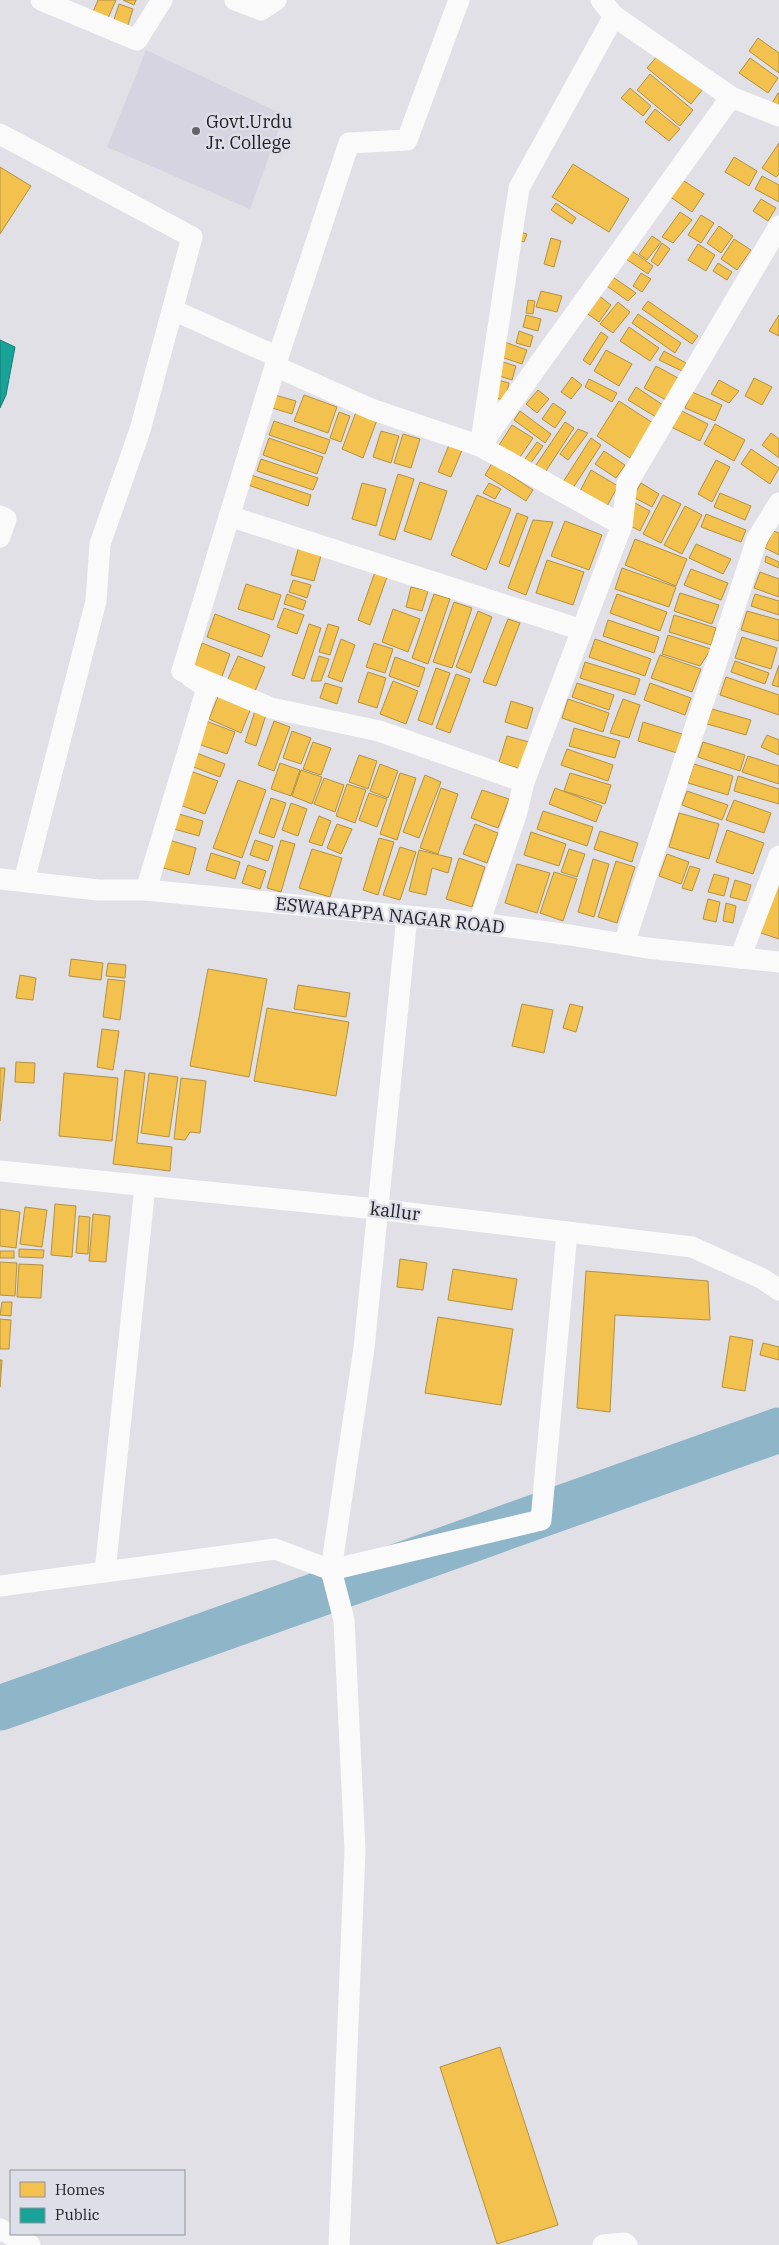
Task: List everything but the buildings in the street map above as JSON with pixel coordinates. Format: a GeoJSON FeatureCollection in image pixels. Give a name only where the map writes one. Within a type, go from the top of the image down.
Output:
{"type":"FeatureCollection","features":[{"type":"Feature","properties":{"kind":"street"},"geometry":{"type":"LineString","coordinates":[[41,0],[138,40],[162,0]]}},
{"type":"Feature","properties":{"kind":"street"},"geometry":{"type":"LineString","coordinates":[[235,0],[261,10],[276,0]]}},
{"type":"Feature","properties":{"kind":"street"},"geometry":{"type":"LineString","coordinates":[[182,671],[277,362],[349,143],[407,140],[459,0]]}},
{"type":"Feature","properties":{"kind":"street"},"geometry":{"type":"LineString","coordinates":[[480,446],[519,188],[607,8],[731,97],[779,116]]}},
{"type":"Feature","properties":{"kind":"street"},"geometry":{"type":"LineString","coordinates":[[480,446],[731,97]]}},
{"type":"Feature","properties":{"kind":"street"},"geometry":{"type":"LineString","coordinates":[[0,134],[192,237],[140,430],[100,544],[96,601],[24,881]]}},
{"type":"Feature","properties":{"kind":"street"},"geometry":{"type":"LineString","coordinates":[[479,923],[516,815],[524,782],[622,526],[628,484],[779,226]]}},
{"type":"Feature","properties":{"kind":"street"},"geometry":{"type":"LineString","coordinates":[[173,310],[371,409],[480,446],[622,526]]}},
{"type":"Feature","properties":{"kind":"street"},"geometry":{"type":"LineString","coordinates":[[624,944],[757,539],[779,502]]}},
{"type":"Feature","properties":{"kind":"street"},"geometry":{"type":"LineString","coordinates":[[0,516],[6,519],[0,537]]}},
{"type":"Feature","properties":{"kind":"street"},"geometry":{"type":"LineString","coordinates":[[229,516],[582,630]]}},
{"type":"Feature","properties":{"kind":"street"},"geometry":{"type":"LineString","coordinates":[[182,671],[271,708],[380,731],[524,782]]}},
{"type":"Feature","properties":{"kind":"street"},"geometry":{"type":"LineString","coordinates":[[146,890],[207,688],[182,671]]}},
{"type":"Feature","properties":{"kind":"street"},"geometry":{"type":"LineString","coordinates":[[740,958],[779,856]]}},
{"type":"Feature","properties":{"kind":"street","name":"ESWARAPPA NAGAR ROAD"},"geometry":{"type":"LineString","coordinates":[[0,879],[98,890],[146,890],[479,923],[570,934],[624,944],[779,962]]}},
{"type":"Feature","properties":{"kind":"street"},"geometry":{"type":"LineString","coordinates":[[339,2245],[355,1850],[344,1620],[331,1570],[364,1348],[376,1209],[407,916]]}},
{"type":"Feature","properties":{"kind":"street","name":"kallur"},"geometry":{"type":"LineString","coordinates":[[0,1171],[376,1209],[692,1247],[763,1279],[779,1290]]}},
{"type":"Feature","properties":{"kind":"street"},"geometry":{"type":"LineString","coordinates":[[105,1572],[145,1186]]}},
{"type":"Feature","properties":{"kind":"street"},"geometry":{"type":"LineString","coordinates":[[0,1586],[275,1549],[331,1570],[541,1520],[568,1232]]}},
{"type":"Feature","properties":{"kind":"street"},"geometry":{"type":"LineString","coordinates":[[11,2235],[30,2245]]}},
{"type":"Feature","properties":{"kind":"street"},"geometry":{"type":"LineString","coordinates":[[603,2245],[624,2243],[627,2245]]}},
{"type":"Feature","properties":{"kind":"shaded area","name":"Govt.Urdu Jr. College"},"geometry":{"type":"Polygon","coordinates":[[[146,50],[284,115],[250,209],[107,147],[146,50]]]}},
{"type":"Feature","properties":{"kind":"waterway"},"geometry":{"type":"LineString","coordinates":[[0,1708],[779,1430]]}},
{"type":"Feature","properties":{"kind":"place","name":"Govt.Urdu Jr. College"},"geometry":{"type":"Point","coordinates":[196,131]}}]}
